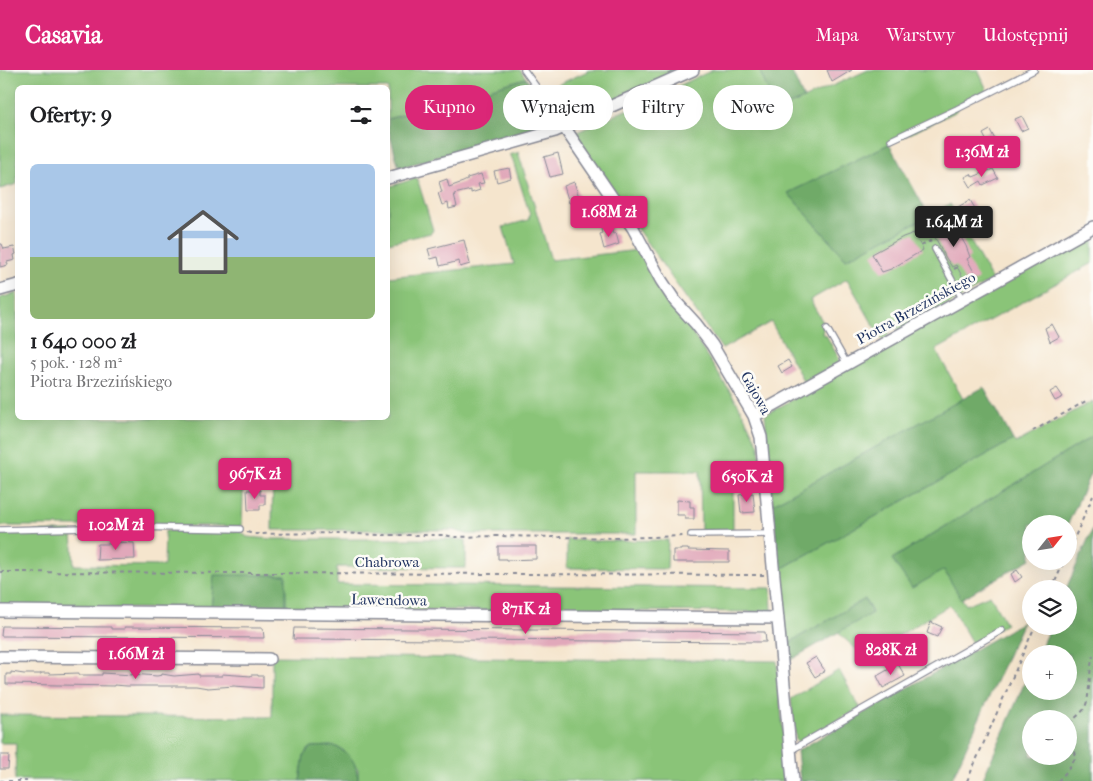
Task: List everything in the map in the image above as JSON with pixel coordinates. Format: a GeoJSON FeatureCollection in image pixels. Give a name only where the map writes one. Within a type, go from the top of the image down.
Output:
{"type":"FeatureCollection","features":[{"type":"Feature","properties":{"kind":"street"},"geometry":{"type":"LineString","coordinates":[[613,106],[693,70]]}},
{"type":"Feature","properties":{"kind":"street"},"geometry":{"type":"LineString","coordinates":[[390,177],[557,130]]}},
{"type":"Feature","properties":{"kind":"street","name":"Gajowa"},"geometry":{"type":"LineString","coordinates":[[565,130],[633,228],[661,280],[675,301],[712,345],[754,416],[761,437],[791,750],[792,780]]}},
{"type":"Feature","properties":{"kind":"street","name":"Piotra Brzezińskiego"},"geometry":{"type":"LineString","coordinates":[[754,416],[1093,227]]}},
{"type":"Feature","properties":{"kind":"street"},"geometry":{"type":"LineString","coordinates":[[0,290],[15,286]]}},
{"type":"Feature","properties":{"kind":"street","name":"Lawendowa"},"geometry":{"type":"LineString","coordinates":[[0,611],[778,618]]}},
{"type":"Feature","properties":{"kind":"street"},"geometry":{"type":"LineString","coordinates":[[0,657],[269,660]]}},
{"type":"Feature","properties":{"kind":"lane"},"geometry":{"type":"LineString","coordinates":[[524,70],[535,85]]}},
{"type":"Feature","properties":{"kind":"lane"},"geometry":{"type":"LineString","coordinates":[[891,140],[1034,70]]}},
{"type":"Feature","properties":{"kind":"lane"},"geometry":{"type":"LineString","coordinates":[[935,249],[963,300]]}},
{"type":"Feature","properties":{"kind":"lane"},"geometry":{"type":"LineString","coordinates":[[827,329],[846,364]]}},
{"type":"Feature","properties":{"kind":"lane"},"geometry":{"type":"LineString","coordinates":[[0,530],[130,527],[240,529]]}},
{"type":"Feature","properties":{"kind":"lane"},"geometry":{"type":"LineString","coordinates":[[691,535],[770,534]]}},
{"type":"Feature","properties":{"kind":"lane"},"geometry":{"type":"LineString","coordinates":[[791,750],[1002,630]]}},
{"type":"Feature","properties":{"kind":"path"},"geometry":{"type":"LineString","coordinates":[[1033,431],[1086,401]]}},
{"type":"Feature","properties":{"kind":"path"},"geometry":{"type":"LineString","coordinates":[[1078,530],[1093,496]]}},
{"type":"Feature","properties":{"kind":"path"},"geometry":{"type":"LineString","coordinates":[[240,529],[253,534],[443,535],[455,538],[498,536],[617,538],[691,535]]}},
{"type":"Feature","properties":{"kind":"path","name":"Chabrowa"},"geometry":{"type":"LineString","coordinates":[[0,572],[774,575]]}},
{"type":"Feature","properties":{"kind":"path"},"geometry":{"type":"LineString","coordinates":[[967,781],[1031,635]]}},
{"type":"Feature","properties":{"kind":"path"},"geometry":{"type":"LineString","coordinates":[[1058,781],[1076,757],[1070,724],[1087,704],[1090,666],[1093,656]]}},
{"type":"Feature","properties":{"kind":"path"},"geometry":{"type":"LineString","coordinates":[[0,781],[27,781]]}},
{"type":"Feature","properties":{"kind":"green space"},"geometry":{"type":"Polygon","coordinates":[[[0,70],[349,70],[351,74],[366,70],[520,70],[526,78],[493,88],[493,85],[405,85],[405,114],[390,118],[390,85],[15,85],[15,185],[0,189],[0,70]]]}},
{"type":"Feature","properties":{"kind":"green space"},"geometry":{"type":"Polygon","coordinates":[[[590,70],[682,70],[648,85],[623,85],[623,96],[613,100],[613,85],[557,85],[590,70]]]}},
{"type":"Feature","properties":{"kind":"green space"},"geometry":{"type":"Polygon","coordinates":[[[713,70],[759,70],[766,85],[713,85],[713,130],[793,130],[793,103],[868,70],[978,70],[987,90],[960,104],[955,112],[788,193],[846,259],[950,204],[992,280],[901,331],[895,327],[889,330],[888,336],[882,340],[847,279],[810,300],[824,324],[822,334],[826,335],[842,364],[805,384],[771,322],[722,349],[571,135],[582,130],[613,130],[613,116],[623,111],[623,130],[703,130],[703,85],[680,85],[713,70]]]}},
{"type":"Feature","properties":{"kind":"green space"},"geometry":{"type":"Polygon","coordinates":[[[759,70],[791,70],[804,99],[793,103],[793,85],[766,85],[759,70]]]}},
{"type":"Feature","properties":{"kind":"green space"},"geometry":{"type":"Polygon","coordinates":[[[526,78],[531,85],[503,85],[503,130],[533,130],[399,168],[390,135],[390,118],[405,114],[405,130],[493,130],[493,88],[526,78]]]}},
{"type":"Feature","properties":{"kind":"green space"},"geometry":{"type":"Polygon","coordinates":[[[889,144],[929,216],[846,259],[788,193],[889,144]]]}},
{"type":"Feature","properties":{"kind":"green space"},"geometry":{"type":"Polygon","coordinates":[[[520,152],[519,155],[551,260],[638,250],[738,404],[759,445],[761,471],[733,471],[733,530],[701,531],[700,471],[636,471],[636,534],[467,534],[453,530],[272,530],[273,470],[244,469],[242,526],[0,526],[0,298],[15,294],[15,420],[390,420],[390,277],[514,264],[503,227],[528,220],[530,215],[512,158],[509,155],[520,152]]]}},
{"type":"Feature","properties":{"kind":"green space"},"geometry":{"type":"Polygon","coordinates":[[[417,178],[433,230],[431,233],[390,243],[390,186],[417,178]]]}},
{"type":"Feature","properties":{"kind":"green space"},"geometry":{"type":"Polygon","coordinates":[[[1089,234],[1093,241],[1093,263],[936,350],[963,399],[773,504],[765,415],[1089,234]]]}},
{"type":"Feature","properties":{"kind":"green space"},"geometry":{"type":"Polygon","coordinates":[[[984,387],[1013,440],[779,570],[773,504],[984,387]]]}},
{"type":"Feature","properties":{"kind":"green space"},"geometry":{"type":"Polygon","coordinates":[[[1093,401],[1093,436],[892,559],[944,570],[966,605],[990,595],[1006,624],[972,643],[950,605],[864,656],[837,632],[872,613],[865,599],[785,645],[779,570],[1013,440],[1016,443],[1093,401]]]}},
{"type":"Feature","properties":{"kind":"green space"},"geometry":{"type":"Polygon","coordinates":[[[1093,436],[1093,468],[1072,515],[1022,515],[1022,564],[961,599],[944,570],[912,588],[892,559],[1093,436]]]}},
{"type":"Feature","properties":{"kind":"green space"},"geometry":{"type":"Polygon","coordinates":[[[1093,528],[1093,781],[982,781],[1022,689],[1022,700],[1077,700],[1077,645],[1042,645],[1046,635],[1077,635],[1077,580],[1070,580],[1074,570],[1078,570],[1078,562],[1093,528]]]}},
{"type":"Feature","properties":{"kind":"green space"},"geometry":{"type":"Polygon","coordinates":[[[72,531],[74,565],[164,566],[165,531],[240,531],[247,537],[272,539],[466,540],[466,568],[337,567],[337,584],[771,588],[772,612],[286,609],[285,575],[214,576],[211,609],[0,607],[0,532],[72,531]]]}},
{"type":"Feature","properties":{"kind":"green space"},"geometry":{"type":"Polygon","coordinates":[[[567,539],[596,541],[668,540],[667,569],[567,568],[567,539]]]}},
{"type":"Feature","properties":{"kind":"green space"},"geometry":{"type":"Polygon","coordinates":[[[214,575],[286,575],[286,609],[211,609],[214,575]]]}},
{"type":"Feature","properties":{"kind":"green space"},"geometry":{"type":"Polygon","coordinates":[[[865,599],[872,613],[787,662],[785,645],[865,599]]]}},
{"type":"Feature","properties":{"kind":"green space"},"geometry":{"type":"Polygon","coordinates":[[[1022,623],[951,781],[800,781],[797,751],[1022,623]]]}},
{"type":"Feature","properties":{"kind":"green space"},"geometry":{"type":"Polygon","coordinates":[[[272,656],[777,661],[787,778],[785,781],[358,781],[358,769],[343,750],[334,746],[311,747],[304,755],[300,781],[15,780],[16,743],[0,743],[0,715],[272,717],[272,656]]]}},
{"type":"Feature","properties":{"kind":"green space"},"geometry":{"type":"Polygon","coordinates":[[[839,670],[860,708],[800,742],[796,740],[791,699],[839,670]]]}},
{"type":"Feature","properties":{"kind":"green space"},"geometry":{"type":"Polygon","coordinates":[[[334,746],[345,752],[352,759],[358,781],[300,781],[304,755],[311,747],[334,746]]]}},
{"type":"Feature","properties":{"kind":"building"},"geometry":{"type":"Polygon","coordinates":[[[827,70],[852,70],[832,82],[827,70]]]}},
{"type":"Feature","properties":{"kind":"building"},"geometry":{"type":"Polygon","coordinates":[[[1022,116],[1028,128],[1021,131],[1015,119],[1022,116]]]}},
{"type":"Feature","properties":{"kind":"building"},"geometry":{"type":"Polygon","coordinates":[[[990,130],[1000,149],[993,153],[983,134],[990,130]]]}},
{"type":"Feature","properties":{"kind":"building"},"geometry":{"type":"Polygon","coordinates":[[[558,153],[563,174],[550,177],[544,157],[558,153]]]}},
{"type":"Feature","properties":{"kind":"building"},"geometry":{"type":"Polygon","coordinates":[[[509,168],[511,178],[497,182],[494,171],[509,168]]]}},
{"type":"Feature","properties":{"kind":"building"},"geometry":{"type":"Polygon","coordinates":[[[993,169],[998,178],[983,185],[981,181],[971,187],[965,177],[971,174],[973,177],[993,169]]]}},
{"type":"Feature","properties":{"kind":"building"},"geometry":{"type":"Polygon","coordinates":[[[481,174],[484,183],[478,184],[480,190],[471,193],[471,190],[454,194],[457,207],[449,209],[448,203],[442,205],[438,193],[442,192],[439,182],[447,179],[449,187],[467,180],[467,178],[481,174]]]}},
{"type":"Feature","properties":{"kind":"building"},"geometry":{"type":"Polygon","coordinates":[[[574,182],[580,200],[569,203],[564,186],[574,182]]]}},
{"type":"Feature","properties":{"kind":"building"},"geometry":{"type":"Polygon","coordinates":[[[970,200],[980,217],[968,223],[958,207],[970,200]]]}},
{"type":"Feature","properties":{"kind":"building"},"geometry":{"type":"Polygon","coordinates":[[[948,215],[966,246],[970,257],[967,259],[978,279],[967,285],[956,265],[952,267],[946,258],[929,226],[948,215]]]}},
{"type":"Feature","properties":{"kind":"building"},"geometry":{"type":"Polygon","coordinates":[[[610,226],[613,234],[616,233],[619,244],[604,249],[600,234],[602,233],[601,229],[610,226]]]}},
{"type":"Feature","properties":{"kind":"building"},"geometry":{"type":"Polygon","coordinates":[[[914,233],[923,250],[891,269],[882,272],[872,254],[914,233]]]}},
{"type":"Feature","properties":{"kind":"building"},"geometry":{"type":"Polygon","coordinates":[[[464,240],[470,264],[460,267],[459,261],[440,266],[438,257],[431,259],[428,249],[464,240]]]}},
{"type":"Feature","properties":{"kind":"building"},"geometry":{"type":"Polygon","coordinates":[[[0,244],[2,244],[4,249],[14,247],[15,260],[7,262],[8,265],[0,267],[0,244]]]}},
{"type":"Feature","properties":{"kind":"building"},"geometry":{"type":"Polygon","coordinates":[[[1052,324],[1059,337],[1050,342],[1045,328],[1052,324]]]}},
{"type":"Feature","properties":{"kind":"building"},"geometry":{"type":"Polygon","coordinates":[[[788,360],[792,367],[782,373],[778,366],[788,360]]]}},
{"type":"Feature","properties":{"kind":"building"},"geometry":{"type":"Polygon","coordinates":[[[1057,388],[1063,397],[1055,401],[1050,392],[1057,388]]]}},
{"type":"Feature","properties":{"kind":"building"},"geometry":{"type":"Polygon","coordinates":[[[247,490],[260,490],[260,495],[265,495],[265,505],[260,505],[260,510],[248,510],[247,490]]]}},
{"type":"Feature","properties":{"kind":"building"},"geometry":{"type":"Polygon","coordinates":[[[753,493],[755,512],[741,513],[739,495],[753,493]]]}},
{"type":"Feature","properties":{"kind":"building"},"geometry":{"type":"Polygon","coordinates":[[[677,500],[690,501],[690,507],[694,507],[694,519],[685,519],[685,515],[677,515],[677,500]]]}},
{"type":"Feature","properties":{"kind":"building"},"geometry":{"type":"Polygon","coordinates":[[[112,542],[134,543],[135,559],[97,560],[98,544],[112,544],[112,542]]]}},
{"type":"Feature","properties":{"kind":"building"},"geometry":{"type":"Polygon","coordinates":[[[498,546],[536,546],[536,559],[498,559],[498,546]]]}},
{"type":"Feature","properties":{"kind":"building"},"geometry":{"type":"Polygon","coordinates":[[[673,550],[729,551],[729,562],[673,562],[673,550]]]}},
{"type":"Feature","properties":{"kind":"building"},"geometry":{"type":"Polygon","coordinates":[[[1017,570],[1022,577],[1015,582],[1011,574],[1017,570]]]}},
{"type":"Feature","properties":{"kind":"building"},"geometry":{"type":"Polygon","coordinates":[[[931,622],[942,627],[937,637],[927,633],[931,622]]]}},
{"type":"Feature","properties":{"kind":"building"},"geometry":{"type":"Polygon","coordinates":[[[2,626],[111,627],[111,629],[125,629],[124,627],[263,628],[264,638],[1,636],[2,626]]]}},
{"type":"Feature","properties":{"kind":"building"},"geometry":{"type":"Polygon","coordinates":[[[294,628],[765,632],[766,642],[293,639],[294,628]]]}},
{"type":"Feature","properties":{"kind":"building"},"geometry":{"type":"Polygon","coordinates":[[[816,657],[825,671],[815,677],[806,663],[816,657]]]}},
{"type":"Feature","properties":{"kind":"building"},"geometry":{"type":"Polygon","coordinates":[[[898,664],[905,676],[883,688],[877,676],[898,664]]]}},
{"type":"Feature","properties":{"kind":"building"},"geometry":{"type":"Polygon","coordinates":[[[11,672],[24,674],[79,673],[79,675],[102,675],[102,673],[157,676],[162,674],[174,676],[199,674],[199,676],[222,676],[222,674],[258,675],[263,676],[263,688],[234,686],[208,688],[196,686],[6,684],[6,674],[11,674],[11,672]]]}},
{"type":"Feature","properties":{"kind":"building"},"geometry":{"type":"Polygon","coordinates":[[[0,755],[9,755],[8,769],[0,769],[0,755]]]}}]}
